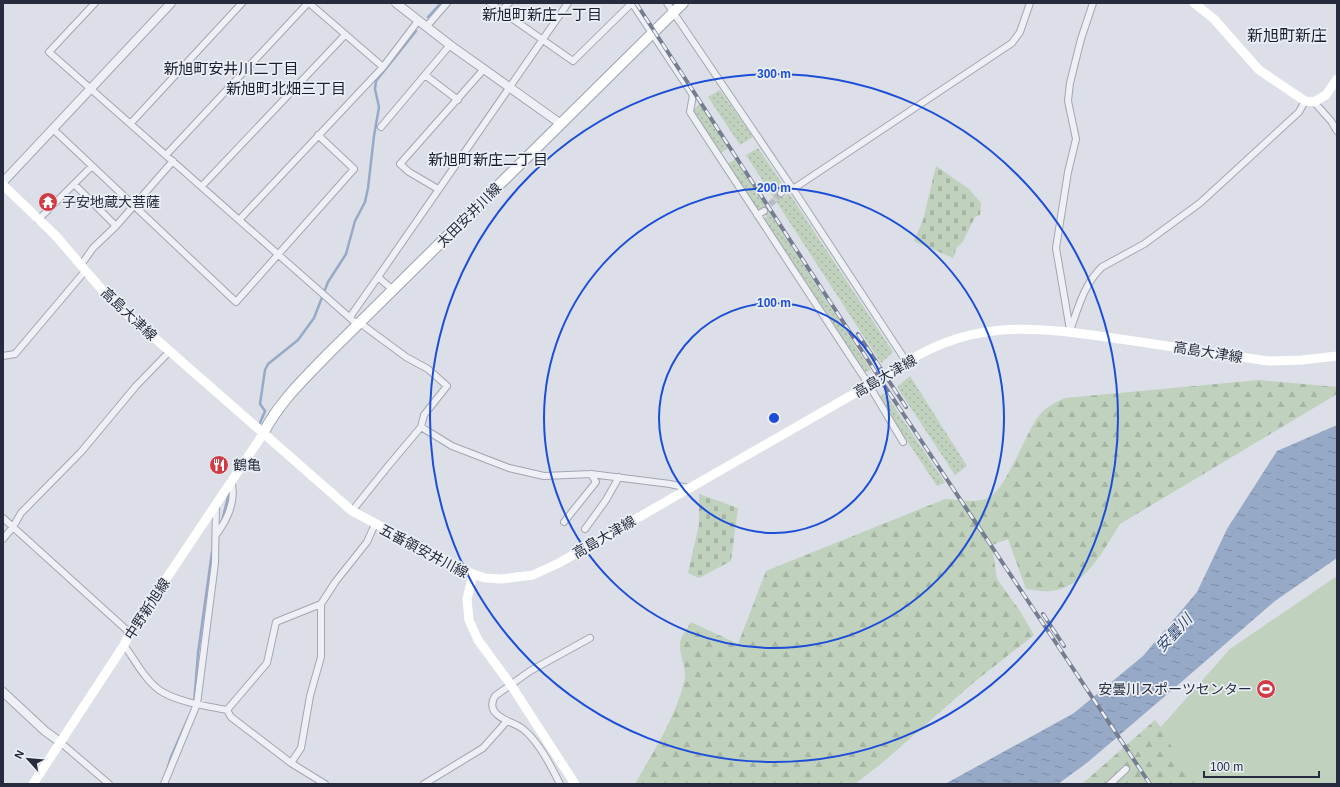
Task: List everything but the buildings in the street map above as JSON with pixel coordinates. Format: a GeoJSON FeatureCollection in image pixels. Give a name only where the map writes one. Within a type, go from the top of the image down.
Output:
{"type":"FeatureCollection","features":[{"type":"Feature","properties":{"kind":"main road","name":"太田安井川線"},"geometry":{"type":"LineString","coordinates":[[263,434],[269,422],[296,388],[683,3]]}},
{"type":"Feature","properties":{"kind":"main road"},"geometry":{"type":"LineString","coordinates":[[1194,3],[1214,19],[1259,70],[1310,102],[1326,95],[1337,79]]}},
{"type":"Feature","properties":{"kind":"main road","name":"高島大津線"},"geometry":{"type":"LineString","coordinates":[[3,184],[84,268],[109,298],[263,434]]}},
{"type":"Feature","properties":{"kind":"main road","name":"高島大津線"},"geometry":{"type":"LineString","coordinates":[[473,574],[485,578],[501,579],[533,575],[559,563],[892,372],[906,362],[950,340],[981,332],[1030,328],[1070,331],[1268,361],[1302,360],[1337,356]]}},
{"type":"Feature","properties":{"kind":"main road","name":"中野新旭線"},"geometry":{"type":"LineString","coordinates":[[33,784],[124,645],[130,633],[263,434]]}},
{"type":"Feature","properties":{"kind":"main road","name":"五番領安井川線"},"geometry":{"type":"LineString","coordinates":[[263,434],[352,511],[473,574],[466,599],[469,620],[478,640],[511,685],[575,784]]}},
{"type":"Feature","properties":{"kind":"street"},"geometry":{"type":"LineString","coordinates":[[95,3],[49,52],[326,297],[359,324],[406,357],[428,369],[447,386],[424,415],[421,428],[352,511]]}},
{"type":"Feature","properties":{"kind":"street"},"geometry":{"type":"LineString","coordinates":[[3,184],[171,3]]}},
{"type":"Feature","properties":{"kind":"street"},"geometry":{"type":"LineString","coordinates":[[131,123],[242,3]]}},
{"type":"Feature","properties":{"kind":"street"},"geometry":{"type":"LineString","coordinates":[[166,155],[309,3],[383,67]]}},
{"type":"Feature","properties":{"kind":"street"},"geometry":{"type":"LineString","coordinates":[[396,3],[418,22],[561,124]]}},
{"type":"Feature","properties":{"kind":"street"},"geometry":{"type":"LineString","coordinates":[[426,27],[447,3]]}},
{"type":"Feature","properties":{"kind":"street"},"geometry":{"type":"LineString","coordinates":[[490,3],[573,61],[632,3],[693,95],[690,112],[868,385],[903,442]]}},
{"type":"Feature","properties":{"kind":"street"},"geometry":{"type":"LineString","coordinates":[[501,11],[509,3]]}},
{"type":"Feature","properties":{"kind":"street"},"geometry":{"type":"LineString","coordinates":[[350,317],[508,87],[568,3]]}},
{"type":"Feature","properties":{"kind":"street"},"geometry":{"type":"LineString","coordinates":[[667,3],[791,187],[906,362]]}},
{"type":"Feature","properties":{"kind":"street"},"geometry":{"type":"LineString","coordinates":[[781,193],[1012,43],[1020,32],[1030,3]]}},
{"type":"Feature","properties":{"kind":"street"},"geometry":{"type":"LineString","coordinates":[[1070,331],[1056,248],[1068,172],[1076,139],[1068,101],[1070,83],[1081,39],[1093,3]]}},
{"type":"Feature","properties":{"kind":"street"},"geometry":{"type":"LineString","coordinates":[[239,220],[383,67],[418,22]]}},
{"type":"Feature","properties":{"kind":"street"},"geometry":{"type":"LineString","coordinates":[[202,186],[346,35]]}},
{"type":"Feature","properties":{"kind":"street"},"geometry":{"type":"LineString","coordinates":[[381,127],[450,45]]}},
{"type":"Feature","properties":{"kind":"street"},"geometry":{"type":"LineString","coordinates":[[438,189],[409,172],[400,164],[484,69]]}},
{"type":"Feature","properties":{"kind":"street"},"geometry":{"type":"LineString","coordinates":[[426,75],[458,100]]}},
{"type":"Feature","properties":{"kind":"street"},"geometry":{"type":"LineString","coordinates":[[1070,331],[1084,290],[1102,267],[1144,244],[1200,204],[1310,102],[1334,120],[1337,131]]}},
{"type":"Feature","properties":{"kind":"street"},"geometry":{"type":"LineString","coordinates":[[53,129],[236,302],[354,169],[318,135]]}},
{"type":"Feature","properties":{"kind":"street"},"geometry":{"type":"LineString","coordinates":[[3,356],[15,354],[84,268],[93,248],[116,226],[173,161]]}},
{"type":"Feature","properties":{"kind":"street"},"geometry":{"type":"LineString","coordinates":[[38,220],[92,166]]}},
{"type":"Feature","properties":{"kind":"street"},"geometry":{"type":"LineString","coordinates":[[74,184],[116,226]]}},
{"type":"Feature","properties":{"kind":"street"},"geometry":{"type":"LineString","coordinates":[[757,215],[764,211]]}},
{"type":"Feature","properties":{"kind":"street"},"geometry":{"type":"LineString","coordinates":[[378,277],[393,290]]}},
{"type":"Feature","properties":{"kind":"street"},"geometry":{"type":"LineString","coordinates":[[3,539],[14,527],[21,513],[81,452],[136,386],[169,352]]}},
{"type":"Feature","properties":{"kind":"street"},"geometry":{"type":"LineString","coordinates":[[421,428],[452,446],[509,468],[544,476],[591,474],[670,484],[688,488]]}},
{"type":"Feature","properties":{"kind":"street"},"geometry":{"type":"LineString","coordinates":[[564,522],[596,482],[591,474]]}},
{"type":"Feature","properties":{"kind":"street"},"geometry":{"type":"LineString","coordinates":[[585,529],[606,500],[619,477]]}},
{"type":"Feature","properties":{"kind":"street"},"geometry":{"type":"LineString","coordinates":[[216,536],[229,515],[234,490],[232,481]]}},
{"type":"Feature","properties":{"kind":"street"},"geometry":{"type":"LineString","coordinates":[[164,784],[197,704],[215,563],[216,504]]}},
{"type":"Feature","properties":{"kind":"street"},"geometry":{"type":"LineString","coordinates":[[3,518],[130,633]]}},
{"type":"Feature","properties":{"kind":"street"},"geometry":{"type":"LineString","coordinates":[[292,763],[301,748],[310,696],[321,656],[321,604],[336,580],[367,542],[375,524]]}},
{"type":"Feature","properties":{"kind":"street"},"geometry":{"type":"LineString","coordinates":[[227,710],[267,662],[276,622],[321,604]]}},
{"type":"Feature","properties":{"kind":"street"},"geometry":{"type":"LineString","coordinates":[[560,784],[536,743],[523,729],[507,721],[493,709],[492,702],[495,696],[530,671],[590,638]]}},
{"type":"Feature","properties":{"kind":"street"},"geometry":{"type":"LineString","coordinates":[[124,645],[150,681],[163,693],[197,704],[227,710],[231,717],[292,763],[325,784]]}},
{"type":"Feature","properties":{"kind":"street"},"geometry":{"type":"LineString","coordinates":[[3,692],[45,731],[109,784]]}},
{"type":"Feature","properties":{"kind":"street"},"geometry":{"type":"LineString","coordinates":[[424,784],[484,748],[507,721]]}},
{"type":"Feature","properties":{"kind":"street"},"geometry":{"type":"LineString","coordinates":[[1110,784],[1126,769]]}},
{"type":"Feature","properties":{"kind":"green space"},"geometry":{"type":"Polygon","coordinates":[[[720,90],[753,137],[740,145],[708,97],[720,90]]]}},
{"type":"Feature","properties":{"kind":"green space"},"geometry":{"type":"Polygon","coordinates":[[[700,104],[728,148],[720,154],[692,111],[700,104]]]}},
{"type":"Feature","properties":{"kind":"green space"},"geometry":{"type":"Polygon","coordinates":[[[758,148],[784,186],[779,191],[783,198],[789,193],[893,352],[881,363],[746,155],[758,148]]]}},
{"type":"Feature","properties":{"kind":"green space"},"geometry":{"type":"Polygon","coordinates":[[[735,159],[871,370],[863,373],[762,219],[767,217],[762,209],[756,210],[727,165],[735,159]]]}},
{"type":"Feature","properties":{"kind":"green space"},"geometry":{"type":"Polygon","coordinates":[[[936,166],[969,189],[981,203],[980,215],[975,217],[962,243],[957,247],[953,258],[914,241],[923,220],[936,166]]]}},
{"type":"Feature","properties":{"kind":"green space"},"geometry":{"type":"Polygon","coordinates":[[[910,376],[967,466],[955,475],[897,387],[910,376]]]}},
{"type":"Feature","properties":{"kind":"green space"},"geometry":{"type":"Polygon","coordinates":[[[1259,380],[1337,387],[1337,394],[1120,524],[1100,555],[1084,575],[1074,583],[1063,588],[1051,591],[1026,589],[1008,539],[992,545],[997,579],[1020,611],[1034,635],[973,683],[882,763],[855,784],[635,784],[663,735],[680,696],[685,672],[680,643],[691,622],[738,644],[766,571],[945,499],[978,501],[988,498],[995,493],[1002,484],[1038,417],[1047,408],[1065,398],[1259,380]]]}},
{"type":"Feature","properties":{"kind":"green space"},"geometry":{"type":"Polygon","coordinates":[[[885,393],[945,483],[937,486],[878,397],[885,393]]]}},
{"type":"Feature","properties":{"kind":"green space"},"geometry":{"type":"Polygon","coordinates":[[[699,494],[738,508],[731,561],[699,578],[688,573],[699,525],[699,494]]]}},
{"type":"Feature","properties":{"kind":"green space","name":"安曇川スポーツセンター"},"geometry":{"type":"Polygon","coordinates":[[[1337,576],[1337,784],[1199,784],[1159,729],[1230,649],[1337,576]]]}},
{"type":"Feature","properties":{"kind":"green space"},"geometry":{"type":"Polygon","coordinates":[[[1155,720],[1204,784],[1082,784],[1155,720]]]}},
{"type":"Feature","properties":{"kind":"water","name":"安曇川"},"geometry":{"type":"Polygon","coordinates":[[[1337,425],[1337,558],[1275,601],[1088,762],[1058,784],[945,784],[1074,713],[1143,656],[1197,592],[1227,529],[1277,451],[1337,425]]]}},
{"type":"Feature","properties":{"kind":"waterway"},"geometry":{"type":"LineString","coordinates":[[428,17],[441,3]]}},
{"type":"Feature","properties":{"kind":"waterway"},"geometry":{"type":"LineString","coordinates":[[260,423],[265,411],[260,404],[265,370],[268,364],[298,340],[314,318],[328,282],[346,254],[355,221],[365,202],[379,107],[375,89],[376,81],[416,31]]}},
{"type":"Feature","properties":{"kind":"waterway"},"geometry":{"type":"LineString","coordinates":[[222,521],[229,493]]}},
{"type":"Feature","properties":{"kind":"waterway"},"geometry":{"type":"LineString","coordinates":[[194,704],[198,653],[212,552]]}},
{"type":"Feature","properties":{"kind":"waterway"},"geometry":{"type":"LineString","coordinates":[[168,767],[189,716]]}},
{"type":"Feature","properties":{"kind":"tunnel"},"geometry":{"type":"LineString","coordinates":[[764,211],[781,193]]}},
{"type":"Feature","properties":{"kind":"railway"},"geometry":{"type":"LineString","coordinates":[[636,3],[888,391],[1150,784]]}},
{"type":"Feature","properties":{"kind":"railway"},"geometry":{"type":"LineString","coordinates":[[858,334],[906,407]]}},
{"type":"Feature","properties":{"kind":"railway"},"geometry":{"type":"LineString","coordinates":[[1043,614],[1064,646]]}},
{"type":"Feature","properties":{"kind":"place","name":"子安地蔵大菩薩"},"geometry":{"type":"Point","coordinates":[48,202]}},
{"type":"Feature","properties":{"kind":"place","name":"鶴亀"},"geometry":{"type":"Point","coordinates":[219,465]}},
{"type":"Feature","properties":{"kind":"place","name":"安曇川スポーツセンター"},"geometry":{"type":"Point","coordinates":[1266,689]}},
{"type":"Feature","properties":{"kind":"district","name":"新旭町新庄一丁目"},"geometry":{"type":"Point","coordinates":[542,15]}},
{"type":"Feature","properties":{"kind":"district","name":"新旭町新庄"},"geometry":{"type":"Point","coordinates":[1287,35]}},
{"type":"Feature","properties":{"kind":"district","name":"新旭町安井川二丁目"},"geometry":{"type":"Point","coordinates":[231,69]}},
{"type":"Feature","properties":{"kind":"district","name":"新旭町北畑三丁目"},"geometry":{"type":"Point","coordinates":[286,89]}},
{"type":"Feature","properties":{"kind":"district","name":"新旭町新庄二丁目"},"geometry":{"type":"Point","coordinates":[488,160]}}]}
